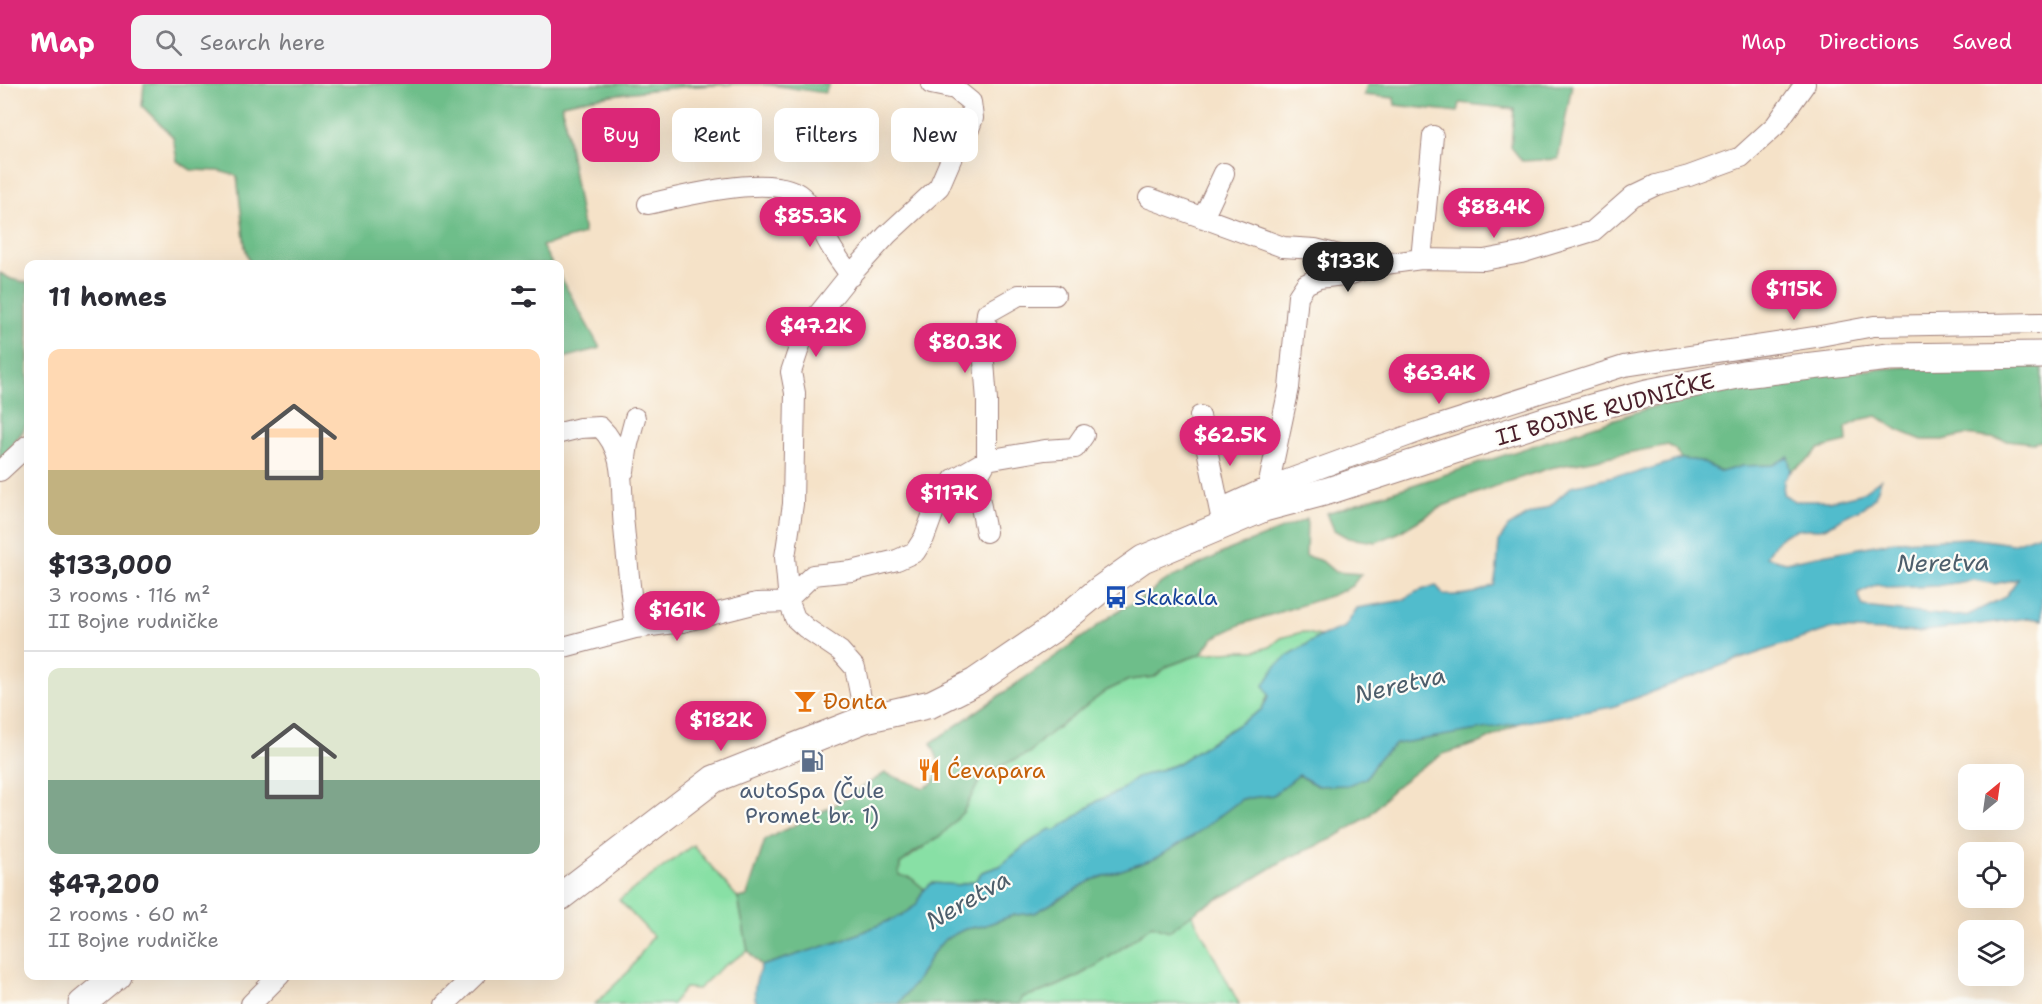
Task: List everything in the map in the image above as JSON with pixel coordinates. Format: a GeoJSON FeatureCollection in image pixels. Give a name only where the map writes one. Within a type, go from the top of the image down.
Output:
{"type":"FeatureCollection","features":[{"type":"Feature","properties":{"kind":"street"},"geometry":{"type":"LineString","coordinates":[[865,719],[855,668],[840,651],[795,618],[789,600],[784,557],[793,504],[795,393],[791,372],[801,342],[813,321],[887,236],[939,187],[952,157],[966,137],[973,118],[971,102],[955,89],[931,84]]}},
{"type":"Feature","properties":{"kind":"street"},"geometry":{"type":"LineString","coordinates":[[1266,497],[1289,388],[1298,296],[1306,284],[1319,278],[1351,274],[1378,265],[1421,259],[1484,260],[1521,253],[1593,231],[1633,196],[1656,184],[1689,176],[1741,157],[1775,126],[1805,84]]}},
{"type":"Feature","properties":{"kind":"street"},"geometry":{"type":"LineString","coordinates":[[1421,259],[1433,136]]}},
{"type":"Feature","properties":{"kind":"street"},"geometry":{"type":"LineString","coordinates":[[1203,218],[1224,173]]}},
{"type":"Feature","properties":{"kind":"street"},"geometry":{"type":"LineString","coordinates":[[648,204],[736,187],[772,185],[794,191],[804,198],[830,246],[851,276]]}},
{"type":"Feature","properties":{"kind":"street"},"geometry":{"type":"LineString","coordinates":[[1149,198],[1283,247],[1315,249],[1378,265]]}},
{"type":"Feature","properties":{"kind":"street"},"geometry":{"type":"LineString","coordinates":[[986,532],[979,497],[978,476],[987,460],[987,401],[982,349],[987,313],[1019,295],[1054,295]]}},
{"type":"Feature","properties":{"kind":"street","name":"II BOJNE RUDNIČKE"},"geometry":{"type":"LineString","coordinates":[[564,894],[714,779],[865,719],[931,704],[975,682],[1052,630],[1102,588],[1143,559],[1266,497],[1421,431],[1624,366],[1874,326],[2042,323]]}},
{"type":"Feature","properties":{"kind":"street"},"geometry":{"type":"LineString","coordinates":[[1944,325],[1954,348],[1954,357]]}},
{"type":"Feature","properties":{"kind":"street","name":"II BOJNE RUDNIČKE"},"geometry":{"type":"LineString","coordinates":[[1266,497],[1328,491],[1547,420],[1647,393],[1743,374],[1889,357],[2042,355]]}},
{"type":"Feature","properties":{"kind":"street"},"geometry":{"type":"LineString","coordinates":[[1200,416],[1222,518]]}},
{"type":"Feature","properties":{"kind":"street"},"geometry":{"type":"LineString","coordinates":[[635,418],[628,444],[623,482],[623,524],[635,628]]}},
{"type":"Feature","properties":{"kind":"street"},"geometry":{"type":"LineString","coordinates":[[564,432],[600,427],[610,437],[623,482]]}},
{"type":"Feature","properties":{"kind":"street"},"geometry":{"type":"LineString","coordinates":[[564,647],[635,628],[682,622],[758,603],[789,600],[813,576],[852,571],[897,560],[915,552],[924,538],[934,511],[954,479],[987,460],[1045,450],[1075,448],[1084,435]]}},
{"type":"Feature","properties":{"kind":"street"},"geometry":{"type":"LineString","coordinates":[[0,471],[24,449]]}},
{"type":"Feature","properties":{"kind":"street"},"geometry":{"type":"LineString","coordinates":[[82,1004],[111,980]]}},
{"type":"Feature","properties":{"kind":"street"},"geometry":{"type":"LineString","coordinates":[[251,1004],[275,980]]}},
{"type":"Feature","properties":{"kind":"street"},"geometry":{"type":"LineString","coordinates":[[445,1004],[470,980]]}},
{"type":"Feature","properties":{"kind":"green space"},"geometry":{"type":"Polygon","coordinates":[[[144,84],[756,84],[659,89],[562,104],[584,234],[542,246],[550,260],[249,260],[245,247],[237,176],[219,171],[191,170],[177,161],[173,137],[142,106],[144,84]]]}},
{"type":"Feature","properties":{"kind":"green space"},"geometry":{"type":"Polygon","coordinates":[[[756,84],[829,84],[825,93],[756,84]]]}},
{"type":"Feature","properties":{"kind":"green space"},"geometry":{"type":"Polygon","coordinates":[[[1367,84],[1572,84],[1558,159],[1522,161],[1511,147],[1514,109],[1460,103],[1458,112],[1395,105],[1394,98],[1364,95],[1367,84]]]}},
{"type":"Feature","properties":{"kind":"green space"},"geometry":{"type":"Polygon","coordinates":[[[0,273],[24,282],[24,429],[0,461],[0,273]]]}},
{"type":"Feature","properties":{"kind":"green space"},"geometry":{"type":"Polygon","coordinates":[[[564,283],[600,348],[564,358],[564,283]]]}},
{"type":"Feature","properties":{"kind":"green space"},"geometry":{"type":"Polygon","coordinates":[[[2042,355],[2042,441],[2033,443],[1965,435],[1943,440],[1922,440],[1898,430],[1877,416],[1863,419],[1846,427],[1847,442],[1818,449],[1811,458],[1791,471],[1788,457],[1774,465],[1742,466],[1721,472],[1700,461],[1681,459],[1675,449],[1668,445],[1550,468],[1443,506],[1398,533],[1376,542],[1348,538],[1334,530],[1327,513],[1655,406],[1742,381],[2042,355]]]}},
{"type":"Feature","properties":{"kind":"green space"},"geometry":{"type":"Polygon","coordinates":[[[1307,519],[1306,556],[1322,561],[1335,572],[1361,574],[1352,586],[1333,595],[1242,624],[1213,638],[1201,654],[1168,666],[1154,677],[1129,680],[1106,691],[1044,738],[1029,753],[1003,765],[980,780],[963,812],[941,836],[900,864],[899,875],[911,878],[924,889],[916,905],[902,915],[844,940],[761,966],[748,951],[738,898],[747,896],[765,840],[831,807],[885,773],[924,788],[933,783],[941,766],[931,743],[1115,613],[1145,596],[1161,583],[1229,550],[1307,519]]]}},
{"type":"Feature","properties":{"kind":"green space"},"geometry":{"type":"Polygon","coordinates":[[[1302,632],[1321,636],[1287,656],[1261,710],[1175,765],[1138,777],[1118,792],[1099,800],[1055,831],[1050,829],[1000,866],[982,872],[975,881],[958,885],[932,883],[924,889],[911,878],[899,876],[900,864],[924,847],[963,812],[980,780],[1003,765],[1029,753],[1044,738],[1106,691],[1129,680],[1154,677],[1168,666],[1201,654],[1254,651],[1270,647],[1281,638],[1302,632]]]}},
{"type":"Feature","properties":{"kind":"green space"},"geometry":{"type":"Polygon","coordinates":[[[1521,722],[1480,743],[1443,754],[1393,789],[1369,816],[1332,839],[1286,859],[1202,907],[1169,931],[1152,925],[1122,948],[1075,978],[1023,997],[1019,1004],[898,1004],[945,939],[965,929],[983,926],[1014,915],[1035,913],[1092,880],[1154,859],[1193,836],[1242,799],[1273,795],[1299,775],[1318,786],[1366,778],[1378,759],[1395,744],[1521,722]]]}},
{"type":"Feature","properties":{"kind":"green space"},"geometry":{"type":"Polygon","coordinates":[[[693,845],[738,898],[748,951],[722,967],[698,989],[685,988],[672,1004],[595,1004],[629,971],[653,936],[619,900],[693,845]]]}},
{"type":"Feature","properties":{"kind":"green space"},"geometry":{"type":"Polygon","coordinates":[[[1192,914],[1239,1004],[1019,1004],[1023,997],[1075,978],[1092,968],[1123,948],[1152,925],[1169,931],[1192,914]]]}},
{"type":"Feature","properties":{"kind":"water","name":"Neretva"},"geometry":{"type":"Polygon","coordinates":[[[1788,456],[1791,471],[1784,480],[1783,494],[1795,501],[1830,501],[1860,494],[1881,479],[1875,495],[1866,505],[1824,528],[1798,530],[1786,534],[1772,546],[1766,557],[1786,562],[1896,541],[1970,538],[2012,544],[2042,533],[2042,620],[2028,618],[1917,632],[1830,629],[1731,662],[1612,707],[1396,744],[1378,759],[1366,778],[1348,785],[1318,786],[1299,775],[1273,795],[1242,799],[1193,836],[1154,859],[1092,880],[1035,913],[1014,915],[983,926],[965,929],[945,939],[898,1004],[757,1004],[756,980],[761,966],[844,940],[902,915],[916,905],[924,889],[932,883],[958,885],[975,881],[982,872],[1000,866],[1050,829],[1055,831],[1099,800],[1118,792],[1138,777],[1175,765],[1261,710],[1269,696],[1264,685],[1276,666],[1287,656],[1321,636],[1345,627],[1357,608],[1404,600],[1416,592],[1436,585],[1443,595],[1463,595],[1494,585],[1499,541],[1508,527],[1550,506],[1572,486],[1617,475],[1629,475],[1681,459],[1700,461],[1721,472],[1742,466],[1774,465],[1788,456]],[[2018,579],[1994,584],[1973,580],[1937,586],[1891,588],[1877,585],[1858,594],[1863,607],[1949,616],[1968,615],[2005,597],[2018,579]]]}},
{"type":"Feature","properties":{"kind":"place","name":"Skakala"},"geometry":{"type":"Point","coordinates":[1116,597]}},
{"type":"Feature","properties":{"kind":"place","name":"Đonta"},"geometry":{"type":"Point","coordinates":[805,701]}},
{"type":"Feature","properties":{"kind":"place","name":"autoSpa (Čule Promet br. 1)"},"geometry":{"type":"Point","coordinates":[812,761]}},
{"type":"Feature","properties":{"kind":"place","name":"Ćevapara"},"geometry":{"type":"Point","coordinates":[929,770]}}]}
